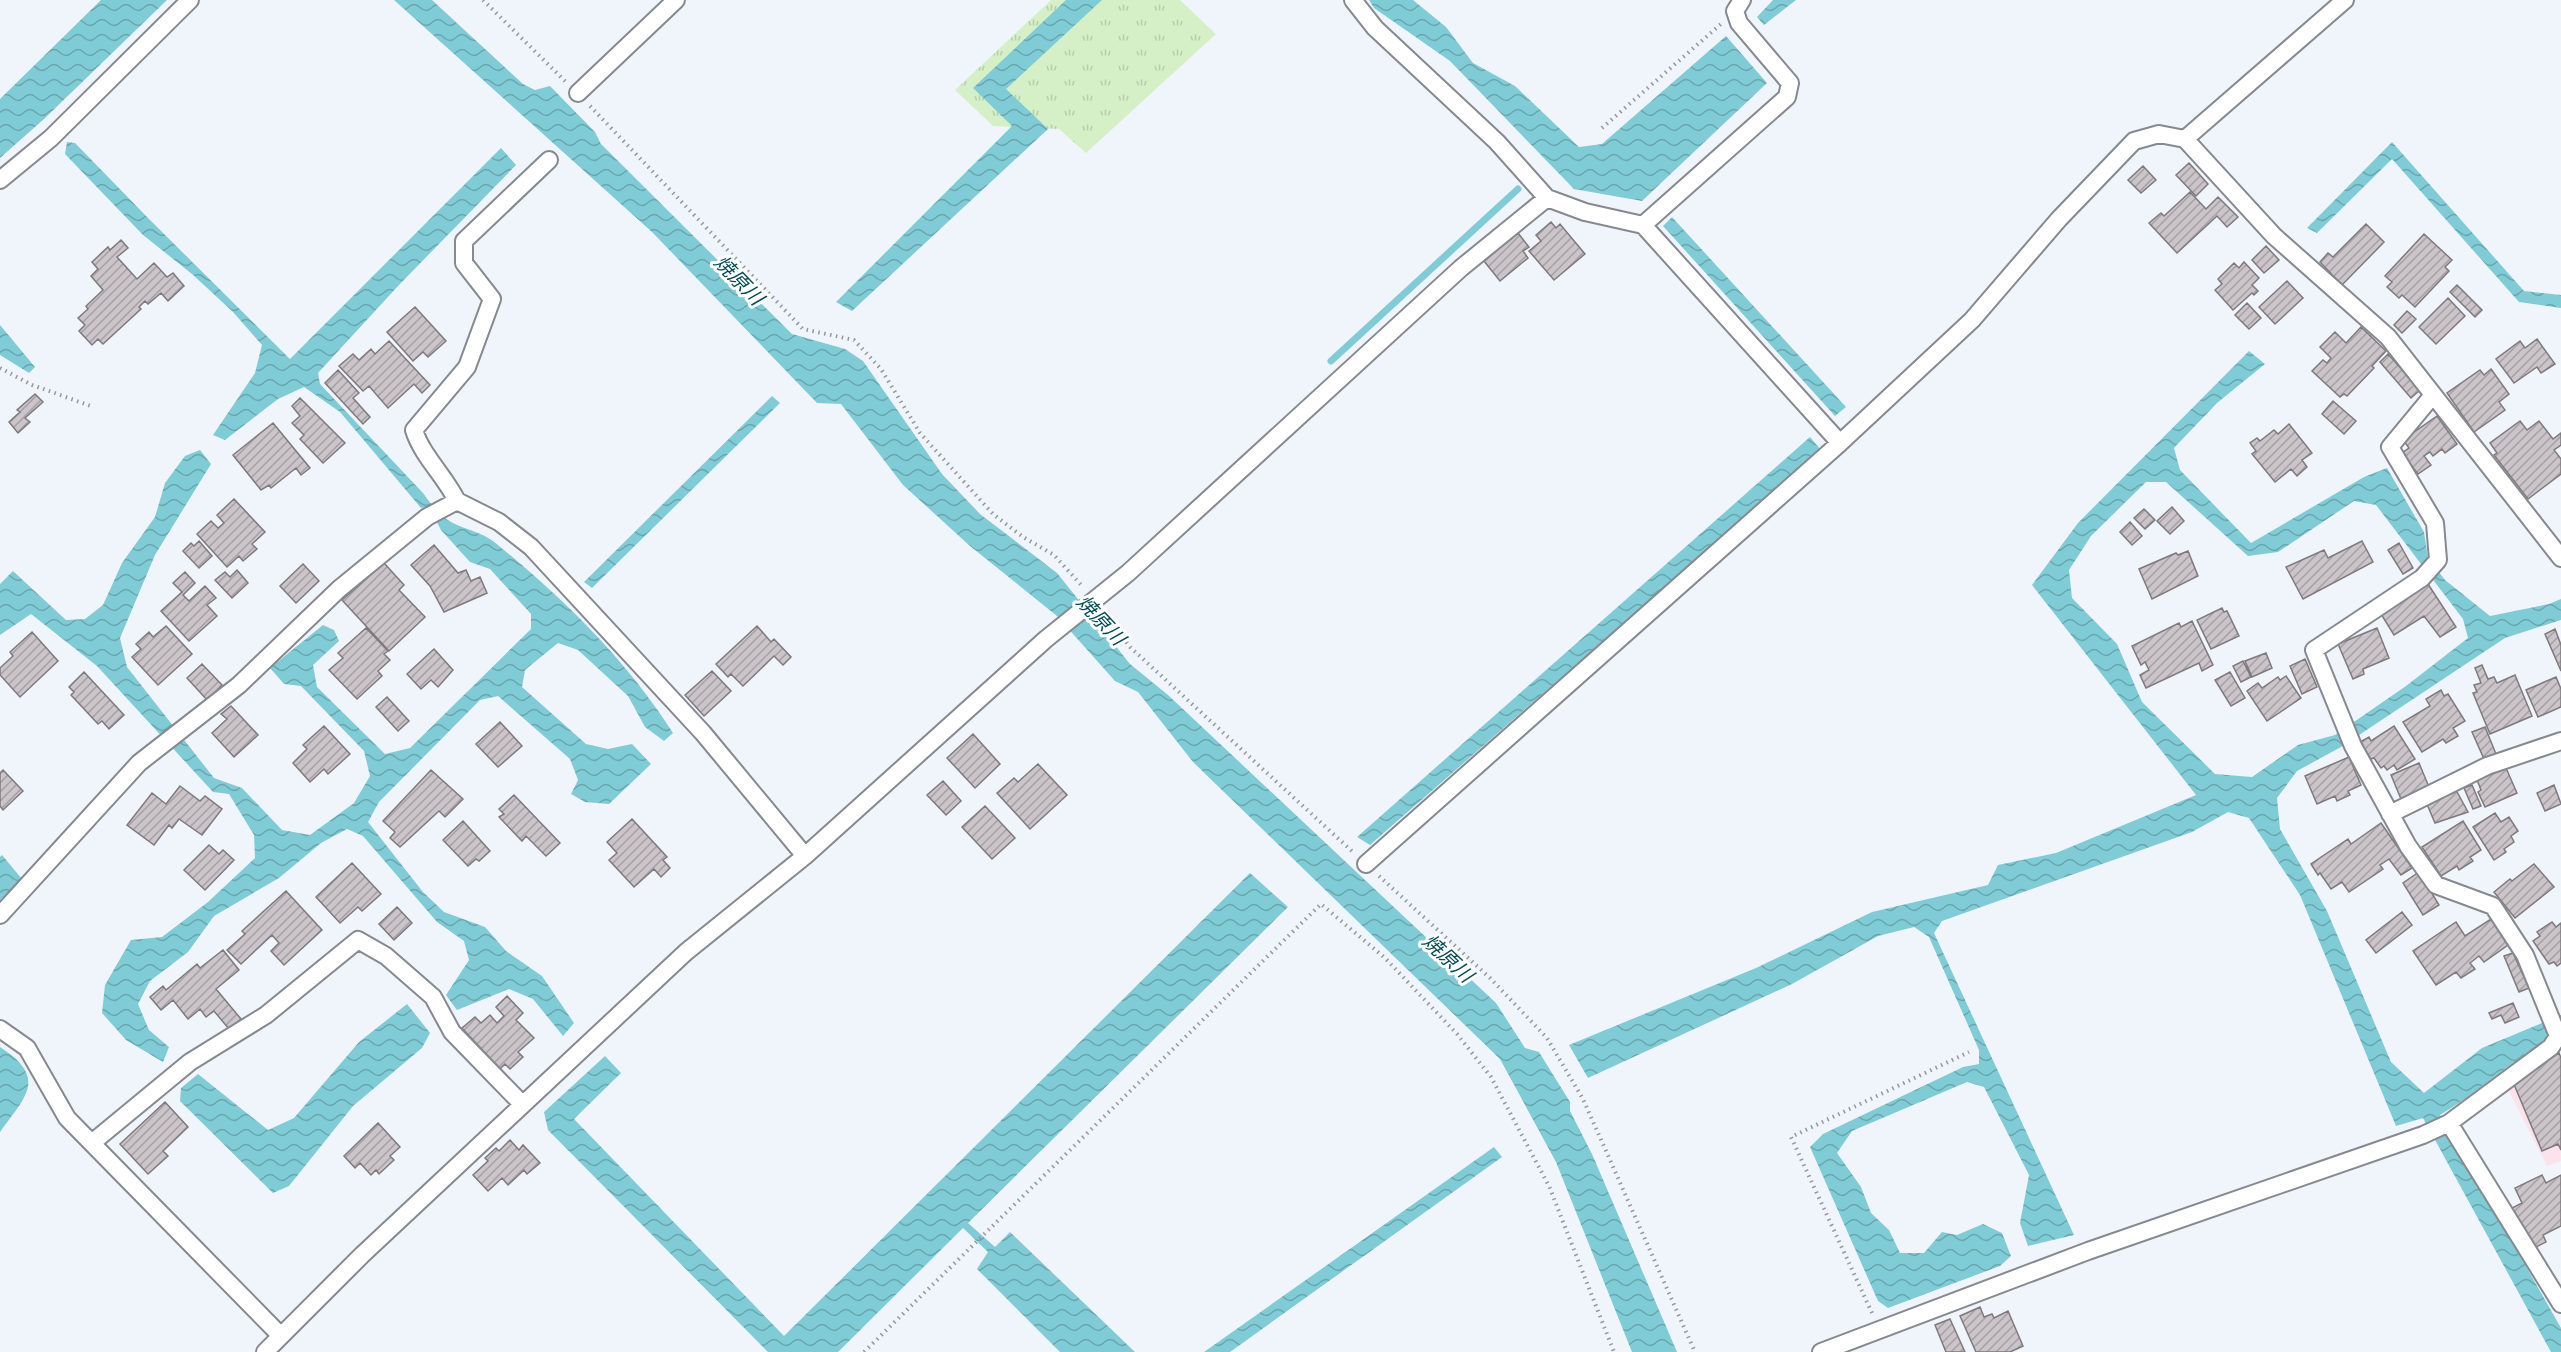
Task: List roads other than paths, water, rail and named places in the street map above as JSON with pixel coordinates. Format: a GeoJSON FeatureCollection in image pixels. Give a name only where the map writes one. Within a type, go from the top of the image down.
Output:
{"type":"FeatureCollection","features":[{"type":"Feature","properties":{"kind":"street"},"geometry":{"type":"LineString","coordinates":[[0,180],[51,138],[189,0]]}},
{"type":"Feature","properties":{"kind":"street"},"geometry":{"type":"LineString","coordinates":[[578,93],[676,0]]}},
{"type":"Feature","properties":{"kind":"street"},"geometry":{"type":"LineString","coordinates":[[1353,0],[1375,28],[1497,142],[1547,198],[1585,212],[1643,225],[1840,443]]}},
{"type":"Feature","properties":{"kind":"street"},"geometry":{"type":"LineString","coordinates":[[2185,139],[2345,0]]}},
{"type":"Feature","properties":{"kind":"street"},"geometry":{"type":"LineString","coordinates":[[1643,225],[1787,97],[1790,83],[1739,23],[1738,6]]}},
{"type":"Feature","properties":{"kind":"street"},"geometry":{"type":"LineString","coordinates":[[1366,864],[1840,443],[1972,320],[2059,219],[2133,141],[2160,134],[2185,139],[2274,236],[2388,337],[2561,558]]}},
{"type":"Feature","properties":{"kind":"street"},"geometry":{"type":"LineString","coordinates":[[449,504],[449,484],[418,441],[414,430],[466,367],[492,299],[464,263],[464,241],[549,160]]}},
{"type":"Feature","properties":{"kind":"street"},"geometry":{"type":"LineString","coordinates":[[265,1352],[362,1255],[686,952],[805,856],[1046,639],[1095,600],[1461,268],[1547,198]]}},
{"type":"Feature","properties":{"kind":"street"},"geometry":{"type":"LineString","coordinates":[[1821,1352],[2088,1251],[2449,1124],[2551,1047],[2559,1036],[2525,955],[2493,906],[2436,885],[2408,846],[2353,746],[2314,650],[2422,578],[2438,560],[2435,523],[2390,447],[2433,395]]}},
{"type":"Feature","properties":{"kind":"street"},"geometry":{"type":"LineString","coordinates":[[449,504],[499,522],[531,547],[703,733],[805,856]]}},
{"type":"Feature","properties":{"kind":"street"},"geometry":{"type":"LineString","coordinates":[[0,915],[139,763],[239,685],[339,589],[427,517],[449,504]]}},
{"type":"Feature","properties":{"kind":"street"},"geometry":{"type":"LineString","coordinates":[[2390,814],[2487,766],[2561,741]]}},
{"type":"Feature","properties":{"kind":"street"},"geometry":{"type":"LineString","coordinates":[[93,1142],[190,1062],[266,1015],[358,940],[386,956],[433,998],[452,1032],[522,1104]]}},
{"type":"Feature","properties":{"kind":"street"},"geometry":{"type":"LineString","coordinates":[[0,1029],[27,1048],[68,1118],[281,1336]]}},
{"type":"Feature","properties":{"kind":"street"},"geometry":{"type":"LineString","coordinates":[[2449,1124],[2561,1304]]}},
{"type":"Feature","properties":{"kind":"water"},"geometry":{"type":"Polygon","coordinates":[[[101,0],[167,0],[44,119],[0,158],[0,99],[101,0]]]}},
{"type":"Feature","properties":{"kind":"water","name":"焼原川"},"geometry":{"type":"Polygon","coordinates":[[[394,0],[432,0],[523,84],[535,90],[550,86],[595,132],[601,144],[792,334],[845,349],[863,361],[942,474],[980,514],[1057,573],[1130,664],[1168,695],[1496,1003],[1525,1048],[1539,1052],[1570,1102],[1570,1111],[1592,1154],[1677,1352],[1632,1352],[1556,1162],[1500,1059],[1193,762],[1138,692],[1115,681],[1057,616],[970,546],[903,485],[841,404],[817,403],[652,232],[394,0]]]}},
{"type":"Feature","properties":{"kind":"water"},"geometry":{"type":"Polygon","coordinates":[[[1066,0],[1102,0],[1006,89],[1048,129],[852,311],[836,302],[1012,126],[973,88],[1066,0]]]}},
{"type":"Feature","properties":{"kind":"water"},"geometry":{"type":"Polygon","coordinates":[[[1369,0],[1413,0],[1446,27],[1473,63],[1515,86],[1579,147],[1602,144],[1726,36],[1767,83],[1642,201],[1574,189],[1450,61],[1374,8],[1369,0]]]}},
{"type":"Feature","properties":{"kind":"water"},"geometry":{"type":"Polygon","coordinates":[[[1773,0],[1796,0],[1764,25],[1757,17],[1773,0]]]}},
{"type":"Feature","properties":{"kind":"water"},"geometry":{"type":"Polygon","coordinates":[[[67,142],[75,143],[290,359],[501,148],[516,165],[398,286],[318,373],[320,384],[423,493],[439,513],[451,522],[493,541],[567,606],[634,679],[673,733],[664,741],[645,727],[628,696],[578,650],[558,643],[525,670],[522,687],[586,744],[608,749],[632,744],[651,764],[609,804],[585,802],[571,794],[578,780],[570,759],[498,696],[480,700],[379,802],[368,822],[423,892],[444,912],[485,927],[506,951],[542,976],[574,1023],[563,1036],[533,999],[509,989],[457,1010],[446,995],[469,960],[464,941],[437,922],[363,836],[347,829],[321,843],[279,878],[214,916],[188,952],[150,981],[138,1004],[149,1030],[169,1047],[163,1062],[126,1040],[102,1013],[105,985],[131,940],[162,937],[208,902],[255,858],[254,835],[229,794],[213,792],[97,666],[31,614],[0,635],[0,584],[13,571],[66,620],[85,619],[103,605],[122,563],[155,517],[165,483],[185,456],[200,450],[211,464],[155,555],[120,638],[127,667],[214,778],[242,788],[282,830],[310,835],[354,803],[370,776],[364,751],[301,686],[284,684],[270,668],[323,625],[334,630],[339,641],[313,665],[317,687],[385,754],[410,748],[531,629],[531,614],[490,569],[470,562],[441,530],[429,507],[421,508],[340,412],[304,387],[278,399],[225,440],[213,435],[255,373],[262,345],[233,312],[192,274],[143,235],[65,154],[67,142]]]}},
{"type":"Feature","properties":{"kind":"water"},"geometry":{"type":"Polygon","coordinates":[[[2392,142],[2524,291],[2561,295],[2561,308],[2519,302],[2392,159],[2317,233],[2307,228],[2392,142]]]}},
{"type":"Feature","properties":{"kind":"water"},"geometry":{"type":"Polygon","coordinates":[[[1672,217],[1846,407],[1835,416],[1663,226],[1672,217]]]}},
{"type":"Feature","properties":{"kind":"water"},"geometry":{"type":"Polygon","coordinates":[[[0,325],[35,367],[29,373],[0,355],[0,325]]]}},
{"type":"Feature","properties":{"kind":"water"},"geometry":{"type":"Polygon","coordinates":[[[2249,351],[2265,364],[2217,403],[2174,448],[2180,470],[2251,543],[2364,477],[2387,468],[2424,532],[2428,558],[2445,580],[2490,616],[2549,604],[2561,599],[2561,620],[2505,638],[2341,747],[2297,771],[2277,798],[2280,829],[2327,911],[2391,1062],[2424,1093],[2482,1048],[2561,1015],[2561,1031],[2440,1115],[2561,1328],[2561,1352],[2551,1352],[2423,1118],[2396,1126],[2300,895],[2249,818],[2228,812],[2192,832],[1942,921],[1934,933],[2074,1235],[2028,1246],[2020,1223],[2029,1175],[1984,1087],[1967,1082],[1852,1131],[1837,1153],[1861,1187],[1871,1213],[1889,1230],[1900,1253],[1924,1253],[1942,1232],[1957,1235],[1983,1224],[2002,1233],[2011,1256],[2000,1266],[1888,1308],[1878,1301],[1810,1147],[1823,1134],[1963,1067],[1979,1064],[1979,1050],[1929,937],[1914,927],[1878,936],[1792,984],[1588,1078],[1569,1045],[1756,968],[1872,912],[1988,885],[1998,865],[2056,853],[2196,795],[2032,585],[2078,523],[2249,351]],[[2146,482],[2091,536],[2069,570],[2072,598],[2117,644],[2142,702],[2215,774],[2252,777],[2298,745],[2335,735],[2406,686],[2468,638],[2463,619],[2376,505],[2354,501],[2278,552],[2248,556],[2166,482],[2146,482]]]}},
{"type":"Feature","properties":{"kind":"water"},"geometry":{"type":"Polygon","coordinates":[[[772,396],[780,403],[592,588],[584,582],[772,396]]]}},
{"type":"Feature","properties":{"kind":"water"},"geometry":{"type":"Polygon","coordinates":[[[1810,437],[1821,450],[1370,845],[1357,837],[1810,437]]]}},
{"type":"Feature","properties":{"kind":"water"},"geometry":{"type":"Polygon","coordinates":[[[2,855],[22,879],[0,900],[0,857],[2,855]]]}},
{"type":"Feature","properties":{"kind":"water"},"geometry":{"type":"Polygon","coordinates":[[[1250,873],[1288,907],[968,1223],[995,1247],[1010,1232],[1135,1352],[1060,1352],[977,1269],[988,1252],[963,1228],[838,1352],[768,1352],[548,1130],[544,1112],[605,1056],[621,1073],[574,1119],[784,1336],[1250,873]]]}},
{"type":"Feature","properties":{"kind":"water"},"geometry":{"type":"Polygon","coordinates":[[[407,1004],[430,1033],[422,1048],[353,1106],[289,1186],[273,1193],[180,1101],[181,1088],[198,1074],[268,1130],[294,1118],[359,1042],[407,1004]]]}},
{"type":"Feature","properties":{"kind":"water"},"geometry":{"type":"Polygon","coordinates":[[[0,1047],[24,1068],[28,1078],[28,1088],[18,1108],[0,1132],[0,1047]]]}},
{"type":"Feature","properties":{"kind":"water"},"geometry":{"type":"Polygon","coordinates":[[[1494,1147],[1502,1157],[1230,1352],[1204,1352],[1494,1147]]]}},
{"type":"Feature","properties":{"kind":"waterway"},"geometry":{"type":"LineString","coordinates":[[1331,361],[1518,189]]}}]}
